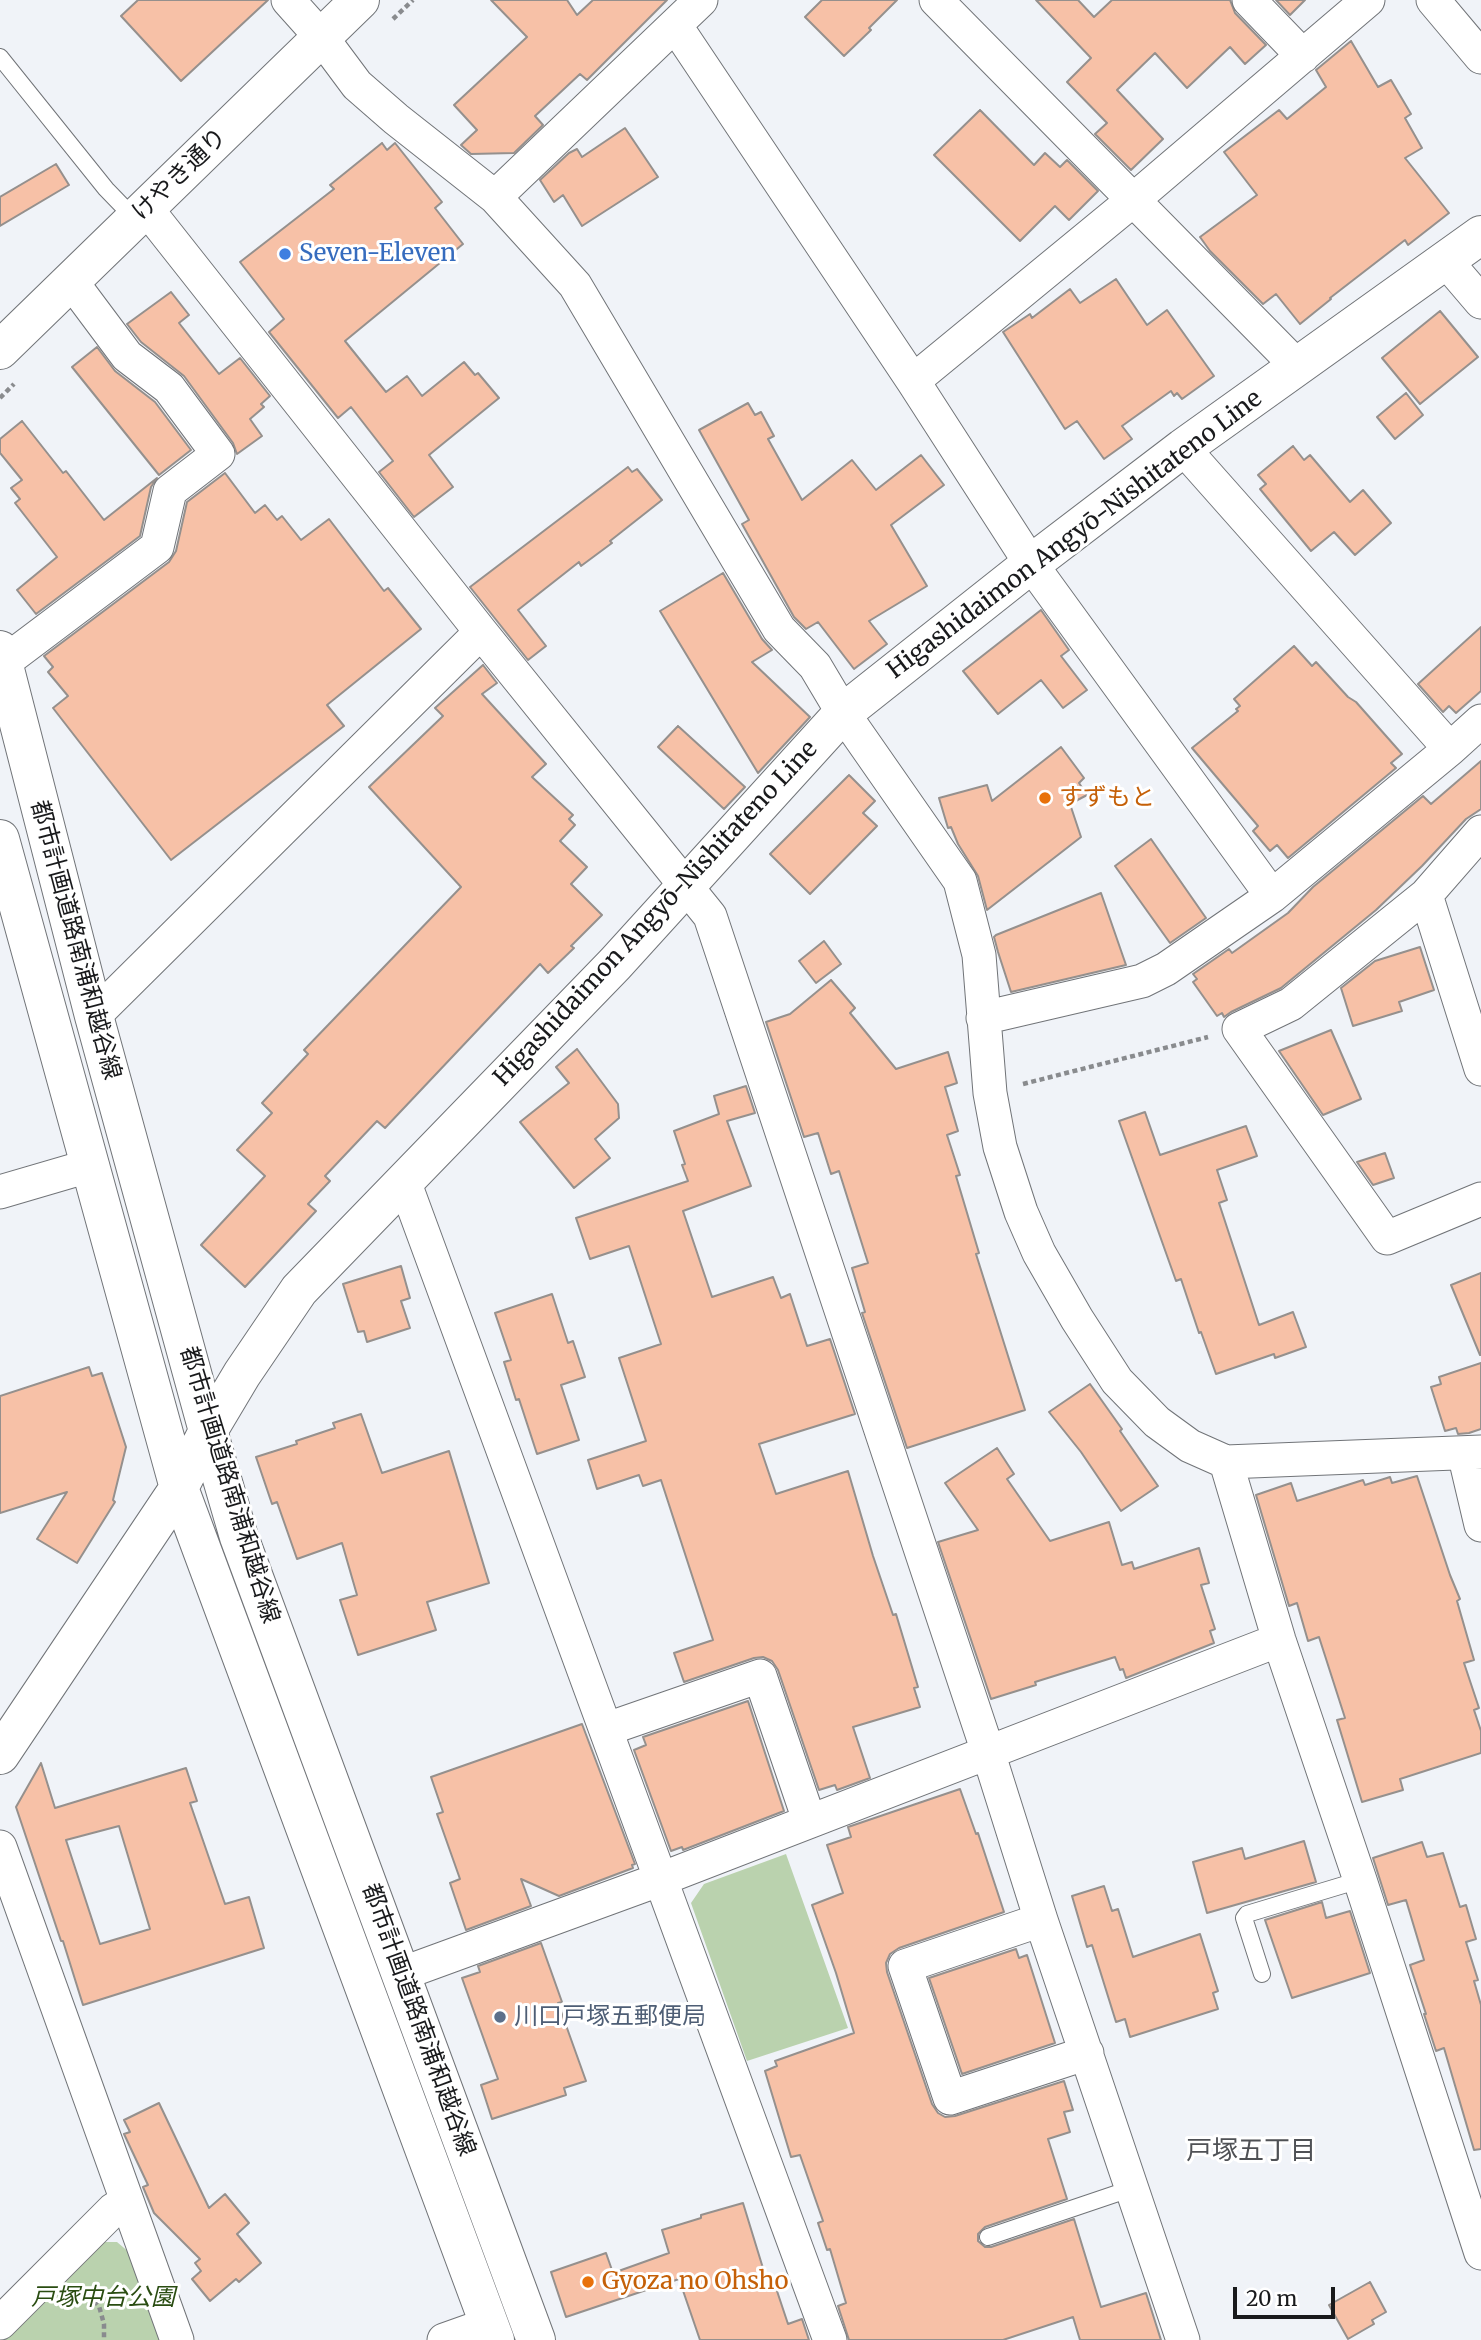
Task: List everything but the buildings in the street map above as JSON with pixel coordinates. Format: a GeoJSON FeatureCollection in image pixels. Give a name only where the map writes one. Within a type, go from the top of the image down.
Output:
{"type":"FeatureCollection","features":[{"type":"Feature","properties":{"kind":"street"},"geometry":{"type":"LineString","coordinates":[[288,0],[357,85],[495,197],[575,285],[779,629],[815,666],[843,713],[960,881],[979,955],[990,1093],[1000,1147],[1021,1212],[1039,1253],[1077,1320],[1117,1381],[1157,1422],[1190,1446],[1226,1462],[1473,1452],[1481,1525]]}},
{"type":"Feature","properties":{"kind":"street","name":"けやき通り"},"geometry":{"type":"LineString","coordinates":[[0,350],[360,0]]}},
{"type":"Feature","properties":{"kind":"street"},"geometry":{"type":"LineString","coordinates":[[495,197],[701,0]]}},
{"type":"Feature","properties":{"kind":"street"},"geometry":{"type":"LineString","coordinates":[[936,0],[1298,368]]}},
{"type":"Feature","properties":{"kind":"street"},"geometry":{"type":"LineString","coordinates":[[1249,0],[1303,56]]}},
{"type":"Feature","properties":{"kind":"street"},"geometry":{"type":"LineString","coordinates":[[913,381],[1132,201],[1368,0]]}},
{"type":"Feature","properties":{"kind":"street"},"geometry":{"type":"LineString","coordinates":[[1433,0],[1481,57]]}},
{"type":"Feature","properties":{"kind":"street"},"geometry":{"type":"LineString","coordinates":[[676,24],[1031,564],[1272,896]]}},
{"type":"Feature","properties":{"kind":"street"},"geometry":{"type":"LineString","coordinates":[[141,214],[710,916],[988,1752],[1041,1920],[1183,2340]]}},
{"type":"Feature","properties":{"kind":"street","name":"Higashidaimon Angyō-Nishitateno Line"},"geometry":{"type":"LineString","coordinates":[[0,1755],[180,1488],[208,1431],[242,1374],[299,1290],[615,964],[843,713],[1183,448],[1481,235]]}},
{"type":"Feature","properties":{"kind":"street"},"geometry":{"type":"LineString","coordinates":[[1446,261],[1481,302]]}},
{"type":"Feature","properties":{"kind":"street"},"geometry":{"type":"LineString","coordinates":[[2,657],[157,547],[170,491],[218,454],[169,388],[127,356],[71,281]]}},
{"type":"Feature","properties":{"kind":"street"},"geometry":{"type":"LineString","coordinates":[[1183,448],[1450,750]]}},
{"type":"Feature","properties":{"kind":"street"},"geometry":{"type":"LineString","coordinates":[[94,1016],[481,632]]}},
{"type":"Feature","properties":{"kind":"street","name":"都市計画道路南浦和越谷線"},"geometry":{"type":"LineString","coordinates":[[2,657],[94,1016],[239,1536],[536,2340]]}},
{"type":"Feature","properties":{"kind":"street"},"geometry":{"type":"LineString","coordinates":[[983,1018],[1142,981],[1166,970],[1272,896],[1450,750],[1481,721]]}},
{"type":"Feature","properties":{"kind":"street"},"geometry":{"type":"LineString","coordinates":[[1481,832],[1426,895],[1291,1004],[1239,1028],[1387,1238],[1481,1199]]}},
{"type":"Feature","properties":{"kind":"street","name":"都市計画道路南浦和越谷線"},"geometry":{"type":"LineString","coordinates":[[0,839],[180,1488],[492,2332]]}},
{"type":"Feature","properties":{"kind":"street"},"geometry":{"type":"LineString","coordinates":[[1426,895],[1481,1069]]}},
{"type":"Feature","properties":{"kind":"street"},"geometry":{"type":"LineString","coordinates":[[0,1192],[92,1165]]}},
{"type":"Feature","properties":{"kind":"street"},"geometry":{"type":"LineString","coordinates":[[404,1181],[830,2340]]}},
{"type":"Feature","properties":{"kind":"street"},"geometry":{"type":"LineString","coordinates":[[1226,1462],[1279,1640],[1481,2253]]}},
{"type":"Feature","properties":{"kind":"street"},"geometry":{"type":"LineString","coordinates":[[401,1974],[661,1879],[1279,1640]]}},
{"type":"Feature","properties":{"kind":"street"},"geometry":{"type":"LineString","coordinates":[[607,1729],[760,1676],[809,1820]]}},
{"type":"Feature","properties":{"kind":"street"},"geometry":{"type":"LineString","coordinates":[[0,1847],[177,2340]]}},
{"type":"Feature","properties":{"kind":"street"},"geometry":{"type":"LineString","coordinates":[[1041,1920],[905,1966],[950,2098],[1087,2053]]}},
{"type":"Feature","properties":{"kind":"street"},"geometry":{"type":"LineString","coordinates":[[0,2323],[113,2210],[127,2201]]}},
{"type":"Feature","properties":{"kind":"street"},"geometry":{"type":"LineString","coordinates":[[444,2340],[492,2332]]}},
{"type":"Feature","properties":{"kind":"lane"},"geometry":{"type":"LineString","coordinates":[[0,57],[106,189],[141,214]]}},
{"type":"Feature","properties":{"kind":"lane"},"geometry":{"type":"LineString","coordinates":[[1262,1974],[1244,1918],[1247,1914],[1360,1880]]}},
{"type":"Feature","properties":{"kind":"lane"},"geometry":{"type":"LineString","coordinates":[[988,2237],[1133,2188]]}},
{"type":"Feature","properties":{"kind":"path"},"geometry":{"type":"LineString","coordinates":[[990,1093],[1239,1028]]}},
{"type":"Feature","properties":{"kind":"path"},"geometry":{"type":"LineString","coordinates":[[85,2289],[99,2306],[104,2324],[104,2340]]}},
{"type":"Feature","properties":{"kind":"green space"},"geometry":{"type":"Polygon","coordinates":[[[786,1854],[848,2028],[747,2061],[691,1903],[704,1884],[786,1854]]]}},
{"type":"Feature","properties":{"kind":"green space","name":"戸塚中台公園"},"geometry":{"type":"Polygon","coordinates":[[[101,2242],[117,2242],[130,2253],[162,2340],[2,2340],[101,2242]]]}},
{"type":"Feature","properties":{"kind":"place","name":"Seven-Eleven"},"geometry":{"type":"Point","coordinates":[285,254]}},
{"type":"Feature","properties":{"kind":"place","name":"すずもと"},"geometry":{"type":"Point","coordinates":[1045,798]}},
{"type":"Feature","properties":{"kind":"place","name":"川口戸塚五郵便局"},"geometry":{"type":"Point","coordinates":[500,2017]}},
{"type":"Feature","properties":{"kind":"place","name":"Gyoza no Ohsho"},"geometry":{"type":"Point","coordinates":[588,2282]}},
{"type":"Feature","properties":{"kind":"district","name":"戸塚五丁目"},"geometry":{"type":"Point","coordinates":[1251,2152]}}]}
